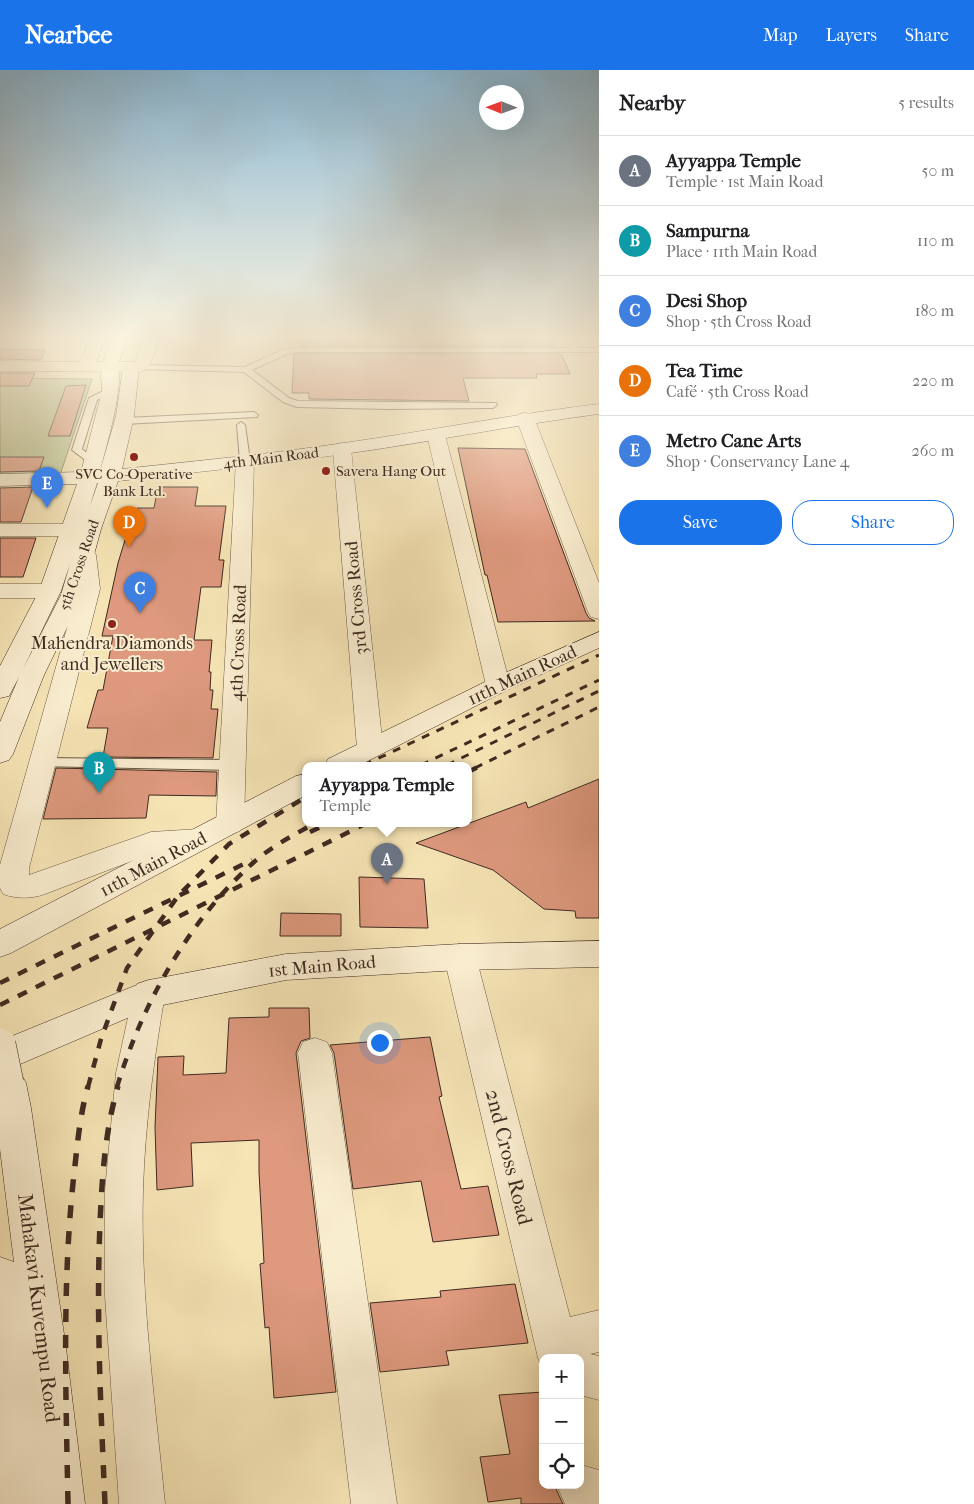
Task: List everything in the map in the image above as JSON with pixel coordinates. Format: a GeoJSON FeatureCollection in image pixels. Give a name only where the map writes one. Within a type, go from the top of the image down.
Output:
{"type":"FeatureCollection","features":[{"type":"Feature","properties":{"kind":"street","name":"5th Cross Road"},"geometry":{"type":"LineString","coordinates":[[0,754],[32,675],[72,595],[85,555],[108,407]]}},
{"type":"Feature","properties":{"kind":"street","name":"5th Cross Road"},"geometry":{"type":"LineString","coordinates":[[0,690],[50,591],[70,530],[97,472],[124,421],[127,407]]}},
{"type":"Feature","properties":{"kind":"street","name":"4th Main Road"},"geometry":{"type":"LineString","coordinates":[[0,480],[245,462],[436,435],[525,418],[599,409]]}},
{"type":"Feature","properties":{"kind":"street"},"geometry":{"type":"LineString","coordinates":[[525,418],[599,612]]}},
{"type":"Feature","properties":{"kind":"street"},"geometry":{"type":"LineString","coordinates":[[436,435],[498,685]]}},
{"type":"Feature","properties":{"kind":"street","name":"3rd Cross Road"},"geometry":{"type":"LineString","coordinates":[[342,449],[370,748]]}},
{"type":"Feature","properties":{"kind":"street","name":"4th Cross Road"},"geometry":{"type":"LineString","coordinates":[[230,824],[245,462]]}},
{"type":"Feature","properties":{"kind":"street"},"geometry":{"type":"LineString","coordinates":[[0,530],[70,530]]}},
{"type":"Feature","properties":{"kind":"street"},"geometry":{"type":"LineString","coordinates":[[85,555],[89,589],[14,868],[14,886],[34,886],[151,844],[199,840]]}},
{"type":"Feature","properties":{"kind":"street"},"geometry":{"type":"LineString","coordinates":[[0,591],[50,591]]}},
{"type":"Feature","properties":{"kind":"street","name":"11th Main Road"},"geometry":{"type":"LineString","coordinates":[[344,762],[498,685],[599,639]]}},
{"type":"Feature","properties":{"kind":"street","name":"11th Main Road"},"geometry":{"type":"LineString","coordinates":[[0,944],[302,785]]}},
{"type":"Feature","properties":{"kind":"street","name":"1st Main Road"},"geometry":{"type":"LineString","coordinates":[[4,1070],[149,994],[286,967],[460,957],[599,954]]}},
{"type":"Feature","properties":{"kind":"street","name":"2nd Cross Road"},"geometry":{"type":"LineString","coordinates":[[460,957],[564,1354]]}},
{"type":"Feature","properties":{"kind":"street"},"geometry":{"type":"LineString","coordinates":[[142,1504],[125,1296],[124,1190],[134,1073],[149,994]]}},
{"type":"Feature","properties":{"kind":"street","name":"Mahakavi Kuvempu Road"},"geometry":{"type":"LineString","coordinates":[[0,1044],[13,1108],[45,1348],[62,1504]]}},
{"type":"Feature","properties":{"kind":"street"},"geometry":{"type":"LineString","coordinates":[[315,1053],[374,1504]]}},
{"type":"Feature","properties":{"kind":"street","name":"Mahakavi Kuvempu Road"},"geometry":{"type":"LineString","coordinates":[[0,1277],[19,1504]]}},
{"type":"Feature","properties":{"kind":"street"},"geometry":{"type":"LineString","coordinates":[[569,1354],[599,1331]]}},
{"type":"Feature","properties":{"kind":"street"},"geometry":{"type":"LineString","coordinates":[[584,1369],[599,1378]]}},
{"type":"Feature","properties":{"kind":"lane"},"geometry":{"type":"LineString","coordinates":[[124,421],[254,415]]}},
{"type":"Feature","properties":{"kind":"lane"},"geometry":{"type":"LineString","coordinates":[[241,425],[245,462]]}},
{"type":"Feature","properties":{"kind":"lane"},"geometry":{"type":"LineString","coordinates":[[41,763],[232,765]]}},
{"type":"Feature","properties":{"kind":"green space"},"geometry":{"type":"Polygon","coordinates":[[[0,407],[83,407],[60,475],[0,475],[0,407]]]}},
{"type":"Feature","properties":{"kind":"building"},"geometry":{"type":"Polygon","coordinates":[[[58,407],[79,407],[70,436],[48,436],[58,407]]]}},
{"type":"Feature","properties":{"kind":"building"},"geometry":{"type":"Polygon","coordinates":[[[458,448],[525,449],[586,613],[589,618],[595,621],[498,622],[487,575],[485,575],[458,448]]]}},
{"type":"Feature","properties":{"kind":"building"},"geometry":{"type":"Polygon","coordinates":[[[0,457],[44,457],[39,471],[0,472],[0,457]]]}},
{"type":"Feature","properties":{"kind":"building"},"geometry":{"type":"Polygon","coordinates":[[[33,487],[21,522],[0,522],[0,488],[33,487]]]}},
{"type":"Feature","properties":{"kind":"building"},"geometry":{"type":"Polygon","coordinates":[[[158,487],[198,487],[195,506],[226,506],[219,560],[224,560],[221,587],[201,587],[194,640],[212,640],[209,672],[211,672],[210,690],[213,690],[211,709],[218,709],[213,758],[103,757],[108,728],[87,728],[98,690],[103,690],[113,636],[102,636],[118,563],[125,540],[130,540],[137,508],[154,508],[158,487]]]}},
{"type":"Feature","properties":{"kind":"building"},"geometry":{"type":"Polygon","coordinates":[[[0,538],[36,538],[23,577],[0,577],[0,538]]]}},
{"type":"Feature","properties":{"kind":"building"},"geometry":{"type":"Polygon","coordinates":[[[56,768],[217,772],[216,796],[149,795],[146,818],[43,819],[56,768]]]}},
{"type":"Feature","properties":{"kind":"building"},"geometry":{"type":"Polygon","coordinates":[[[599,779],[599,918],[576,918],[575,911],[544,909],[493,870],[416,843],[459,827],[472,827],[472,822],[526,802],[528,808],[599,779]]]}},
{"type":"Feature","properties":{"kind":"building"},"geometry":{"type":"Polygon","coordinates":[[[359,877],[424,879],[428,928],[360,927],[359,877]]]}},
{"type":"Feature","properties":{"kind":"building"},"geometry":{"type":"Polygon","coordinates":[[[281,913],[341,914],[341,936],[280,936],[281,913]]]}},
{"type":"Feature","properties":{"kind":"building"},"geometry":{"type":"Polygon","coordinates":[[[269,1008],[309,1008],[310,1038],[301,1041],[296,1053],[336,1392],[274,1398],[269,1327],[265,1328],[260,1264],[264,1263],[259,1140],[191,1143],[193,1186],[157,1190],[155,1127],[158,1057],[184,1056],[183,1075],[226,1073],[229,1018],[269,1017],[269,1008]]]}},
{"type":"Feature","properties":{"kind":"building"},"geometry":{"type":"Polygon","coordinates":[[[430,1037],[442,1096],[439,1097],[461,1189],[488,1186],[499,1235],[433,1242],[421,1181],[353,1189],[334,1053],[330,1045],[430,1037]]]}},
{"type":"Feature","properties":{"kind":"building"},"geometry":{"type":"Polygon","coordinates":[[[515,1284],[528,1343],[446,1351],[449,1365],[380,1372],[370,1303],[441,1297],[440,1291],[515,1284]]]}},
{"type":"Feature","properties":{"kind":"building"},"geometry":{"type":"Polygon","coordinates":[[[539,1392],[539,1489],[556,1489],[563,1504],[521,1504],[521,1498],[488,1502],[480,1457],[510,1454],[499,1395],[539,1392]]]}},
{"type":"Feature","properties":{"kind":"railway"},"geometry":{"type":"LineString","coordinates":[[370,762],[599,655]]}},
{"type":"Feature","properties":{"kind":"railway"},"geometry":{"type":"LineString","coordinates":[[427,762],[599,680]]}},
{"type":"Feature","properties":{"kind":"railway"},"geometry":{"type":"LineString","coordinates":[[453,762],[599,691]]}},
{"type":"Feature","properties":{"kind":"railway"},"geometry":{"type":"LineString","coordinates":[[475,768],[599,707]]}},
{"type":"Feature","properties":{"kind":"railway"},"geometry":{"type":"LineString","coordinates":[[472,770],[478,767]]}},
{"type":"Feature","properties":{"kind":"railway"},"geometry":{"type":"LineString","coordinates":[[178,896],[229,844],[302,799]]}},
{"type":"Feature","properties":{"kind":"railway"},"geometry":{"type":"LineString","coordinates":[[221,895],[261,856],[308,827]]}},
{"type":"Feature","properties":{"kind":"railway"},"geometry":{"type":"LineString","coordinates":[[310,832],[321,827]]}},
{"type":"Feature","properties":{"kind":"railway"},"geometry":{"type":"LineString","coordinates":[[221,895],[359,827]]}},
{"type":"Feature","properties":{"kind":"railway"},"geometry":{"type":"LineString","coordinates":[[178,896],[252,860]]}},
{"type":"Feature","properties":{"kind":"railway"},"geometry":{"type":"LineString","coordinates":[[117,1087],[140,1025],[170,965],[221,895]]}},
{"type":"Feature","properties":{"kind":"railway"},"geometry":{"type":"LineString","coordinates":[[155,928],[221,895]]}},
{"type":"Feature","properties":{"kind":"railway"},"geometry":{"type":"LineString","coordinates":[[0,983],[178,896]]}},
{"type":"Feature","properties":{"kind":"railway"},"geometry":{"type":"LineString","coordinates":[[155,928],[178,896]]}},
{"type":"Feature","properties":{"kind":"railway"},"geometry":{"type":"LineString","coordinates":[[0,1005],[155,928]]}},
{"type":"Feature","properties":{"kind":"railway"},"geometry":{"type":"LineString","coordinates":[[88,1087],[101,1039],[127,968],[155,928]]}},
{"type":"Feature","properties":{"kind":"railway"},"geometry":{"type":"LineString","coordinates":[[68,1504],[66,1424],[67,1263],[77,1146],[82,1110],[88,1086]]}},
{"type":"Feature","properties":{"kind":"railway"},"geometry":{"type":"LineString","coordinates":[[105,1504],[100,1364],[99,1259],[103,1172],[110,1120],[118,1086]]}},
{"type":"Feature","properties":{"kind":"place","name":"SVC Co-Operative Bank Ltd."},"geometry":{"type":"Point","coordinates":[134,457]}},
{"type":"Feature","properties":{"kind":"place","name":"Savera Hang Out"},"geometry":{"type":"Point","coordinates":[326,471]}},
{"type":"Feature","properties":{"kind":"place","name":"Metro Cane Arts"},"geometry":{"type":"Point","coordinates":[47,508]}},
{"type":"Feature","properties":{"kind":"place","name":"Tea Time"},"geometry":{"type":"Point","coordinates":[129,547]}},
{"type":"Feature","properties":{"kind":"place","name":"Desi Shop"},"geometry":{"type":"Point","coordinates":[140,613]}},
{"type":"Feature","properties":{"kind":"place","name":"Mahendra Diamonds and Jewellers"},"geometry":{"type":"Point","coordinates":[112,624]}},
{"type":"Feature","properties":{"kind":"place","name":"Sampurna"},"geometry":{"type":"Point","coordinates":[99,793]}},
{"type":"Feature","properties":{"kind":"place","name":"Ayyappa Temple"},"geometry":{"type":"Point","coordinates":[387,884]}}]}
